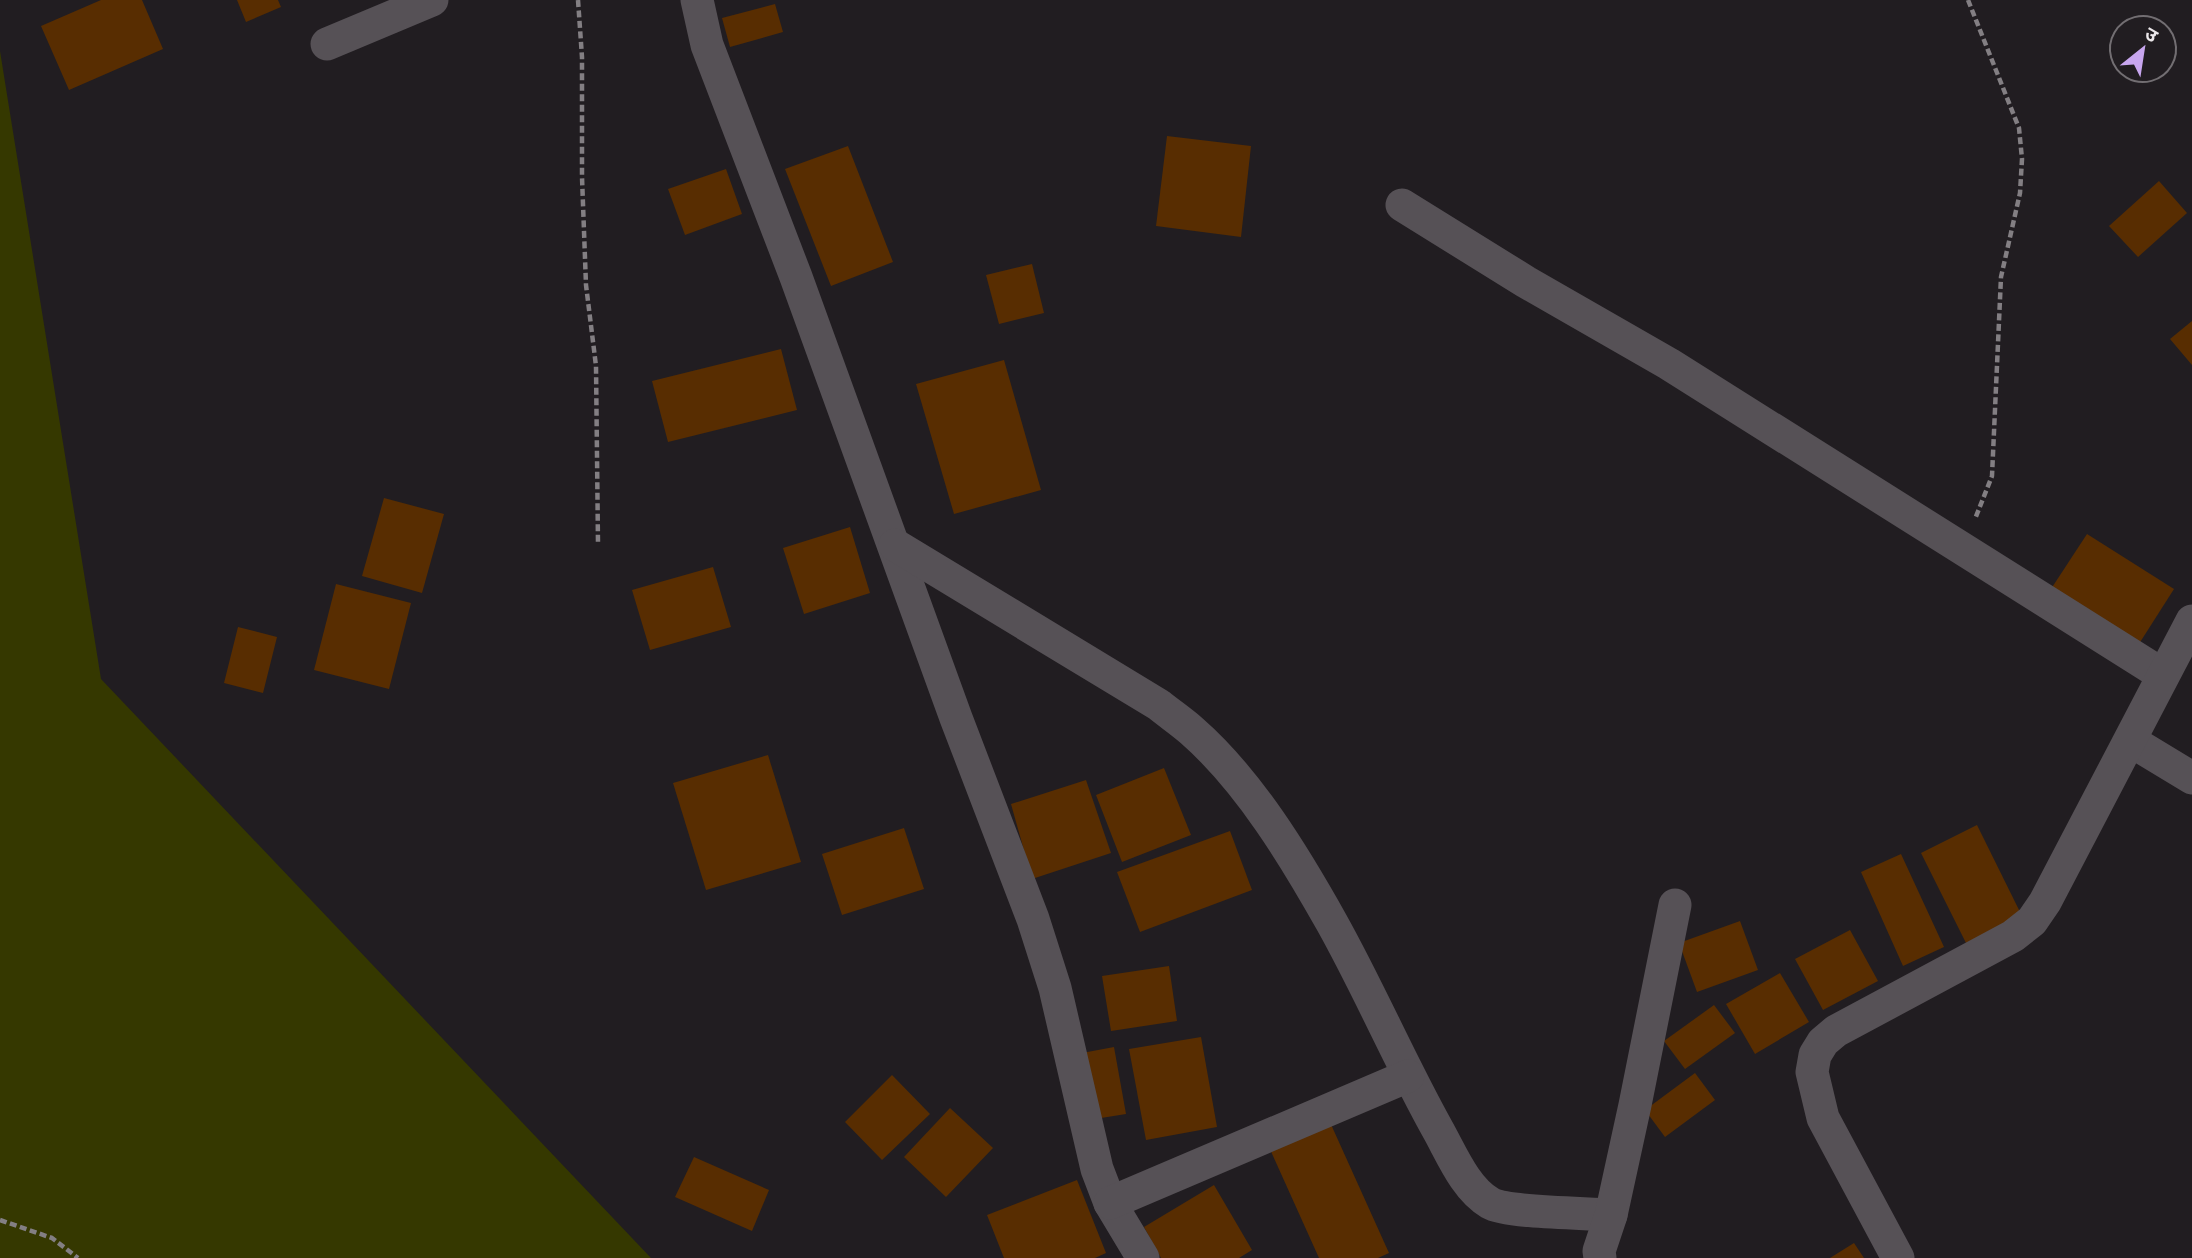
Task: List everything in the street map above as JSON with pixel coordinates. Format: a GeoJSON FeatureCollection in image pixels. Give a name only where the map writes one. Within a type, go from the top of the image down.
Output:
{"type":"FeatureCollection","features":[{"type":"Feature","properties":{"kind":"street"},"geometry":{"type":"LineString","coordinates":[[327,44],[432,0]]}},
{"type":"Feature","properties":{"kind":"street"},"geometry":{"type":"LineString","coordinates":[[697,0],[707,45],[796,277],[956,718],[1037,931],[1058,999],[1097,1169],[1110,1203],[1143,1258]]}},
{"type":"Feature","properties":{"kind":"street"},"geometry":{"type":"LineString","coordinates":[[1402,205],[1526,282],[1669,364],[2163,675]]}},
{"type":"Feature","properties":{"kind":"street"},"geometry":{"type":"LineString","coordinates":[[895,545],[1159,705],[1220,759],[1275,827],[1333,924],[1408,1076],[1463,1176],[1492,1204],[1510,1208],[1611,1215]]}},
{"type":"Feature","properties":{"kind":"street"},"geometry":{"type":"LineString","coordinates":[[1898,1258],[1824,1118],[1812,1072],[1815,1055],[1823,1042],[1836,1031],[2013,936],[2032,921],[2045,902],[2131,741],[2192,621]]}},
{"type":"Feature","properties":{"kind":"street"},"geometry":{"type":"LineString","coordinates":[[2131,741],[2192,778]]}},
{"type":"Feature","properties":{"kind":"street"},"geometry":{"type":"LineString","coordinates":[[1600,1258],[1599,1251],[1611,1215],[1675,905]]}},
{"type":"Feature","properties":{"kind":"street"},"geometry":{"type":"LineString","coordinates":[[1110,1203],[1408,1076]]}},
{"type":"Feature","properties":{"kind":"path"},"geometry":{"type":"LineString","coordinates":[[578,0],[582,58],[586,285],[596,366],[598,544]]}},
{"type":"Feature","properties":{"kind":"path"},"geometry":{"type":"LineString","coordinates":[[1961,548],[1992,476],[2001,277],[2020,193],[2022,159],[2019,128],[1968,0]]}},
{"type":"Feature","properties":{"kind":"path"},"geometry":{"type":"LineString","coordinates":[[0,1220],[52,1238],[78,1258]]}},
{"type":"Feature","properties":{"kind":"shaded area"},"geometry":{"type":"Polygon","coordinates":[[[0,51],[101,679],[651,1258],[0,1258],[0,51]]]}},
{"type":"Feature","properties":{"kind":"building"},"geometry":{"type":"Polygon","coordinates":[[[101,0],[142,0],[163,49],[69,90],[41,26],[101,0]]]}},
{"type":"Feature","properties":{"kind":"building"},"geometry":{"type":"Polygon","coordinates":[[[237,0],[278,0],[281,7],[246,22],[237,0]]]}},
{"type":"Feature","properties":{"kind":"building"},"geometry":{"type":"Polygon","coordinates":[[[775,4],[783,32],[730,47],[722,18],[775,4]]]}},
{"type":"Feature","properties":{"kind":"building"},"geometry":{"type":"Polygon","coordinates":[[[1167,136],[1251,146],[1241,237],[1156,226],[1167,136]]]}},
{"type":"Feature","properties":{"kind":"building"},"geometry":{"type":"Polygon","coordinates":[[[848,146],[893,262],[831,286],[785,169],[848,146]]]}},
{"type":"Feature","properties":{"kind":"building"},"geometry":{"type":"Polygon","coordinates":[[[726,169],[742,214],[685,235],[668,189],[726,169]]]}},
{"type":"Feature","properties":{"kind":"building"},"geometry":{"type":"Polygon","coordinates":[[[2159,181],[2187,213],[2138,257],[2109,226],[2159,181]]]}},
{"type":"Feature","properties":{"kind":"building"},"geometry":{"type":"Polygon","coordinates":[[[1032,264],[1044,313],[999,324],[986,275],[1032,264]]]}},
{"type":"Feature","properties":{"kind":"building"},"geometry":{"type":"Polygon","coordinates":[[[2192,321],[2192,365],[2170,339],[2192,321]]]}},
{"type":"Feature","properties":{"kind":"building"},"geometry":{"type":"Polygon","coordinates":[[[781,349],[797,410],[668,442],[652,381],[781,349]]]}},
{"type":"Feature","properties":{"kind":"building"},"geometry":{"type":"Polygon","coordinates":[[[1004,360],[1041,490],[954,514],[916,384],[1004,360]]]}},
{"type":"Feature","properties":{"kind":"building"},"geometry":{"type":"Polygon","coordinates":[[[384,498],[444,514],[422,593],[362,576],[384,498]]]}},
{"type":"Feature","properties":{"kind":"building"},"geometry":{"type":"Polygon","coordinates":[[[850,527],[870,593],[804,614],[783,548],[850,527]]]}},
{"type":"Feature","properties":{"kind":"building"},"geometry":{"type":"Polygon","coordinates":[[[2087,534],[2174,589],[2137,647],[2049,592],[2087,534]]]}},
{"type":"Feature","properties":{"kind":"building"},"geometry":{"type":"Polygon","coordinates":[[[713,567],[731,627],[650,650],[632,590],[713,567]]]}},
{"type":"Feature","properties":{"kind":"building"},"geometry":{"type":"Polygon","coordinates":[[[336,584],[411,603],[389,689],[314,670],[336,584]]]}},
{"type":"Feature","properties":{"kind":"building"},"geometry":{"type":"Polygon","coordinates":[[[238,627],[277,637],[263,693],[224,683],[238,627]]]}},
{"type":"Feature","properties":{"kind":"building"},"geometry":{"type":"Polygon","coordinates":[[[768,755],[801,862],[706,890],[673,783],[768,755]]]}},
{"type":"Feature","properties":{"kind":"building"},"geometry":{"type":"Polygon","coordinates":[[[1164,768],[1191,835],[1122,862],[1096,795],[1164,768]]]}},
{"type":"Feature","properties":{"kind":"building"},"geometry":{"type":"Polygon","coordinates":[[[1086,780],[1111,853],[1032,879],[1011,804],[1086,780]]]}},
{"type":"Feature","properties":{"kind":"building"},"geometry":{"type":"Polygon","coordinates":[[[1977,825],[2022,916],[1966,943],[1921,853],[1977,825]]]}},
{"type":"Feature","properties":{"kind":"building"},"geometry":{"type":"Polygon","coordinates":[[[904,828],[924,889],[842,915],[822,854],[904,828]]]}},
{"type":"Feature","properties":{"kind":"building"},"geometry":{"type":"Polygon","coordinates":[[[1230,831],[1252,890],[1140,932],[1117,872],[1230,831]]]}},
{"type":"Feature","properties":{"kind":"building"},"geometry":{"type":"Polygon","coordinates":[[[1901,854],[1944,947],[1903,966],[1861,872],[1901,854]]]}},
{"type":"Feature","properties":{"kind":"building"},"geometry":{"type":"Polygon","coordinates":[[[1740,921],[1758,970],[1697,992],[1679,943],[1740,921]]]}},
{"type":"Feature","properties":{"kind":"building"},"geometry":{"type":"Polygon","coordinates":[[[1850,930],[1878,981],[1823,1010],[1795,959],[1850,930]]]}},
{"type":"Feature","properties":{"kind":"building"},"geometry":{"type":"Polygon","coordinates":[[[1169,966],[1177,1021],[1111,1031],[1102,976],[1169,966]]]}},
{"type":"Feature","properties":{"kind":"building"},"geometry":{"type":"Polygon","coordinates":[[[1780,973],[1809,1022],[1755,1054],[1726,1004],[1780,973]]]}},
{"type":"Feature","properties":{"kind":"building"},"geometry":{"type":"Polygon","coordinates":[[[1714,1005],[1735,1033],[1685,1069],[1664,1041],[1714,1005]]]}},
{"type":"Feature","properties":{"kind":"building"},"geometry":{"type":"Polygon","coordinates":[[[1201,1037],[1217,1127],[1146,1140],[1129,1049],[1201,1037]]]}},
{"type":"Feature","properties":{"kind":"building"},"geometry":{"type":"Polygon","coordinates":[[[1114,1047],[1126,1114],[1095,1119],[1082,1053],[1114,1047]]]}},
{"type":"Feature","properties":{"kind":"building"},"geometry":{"type":"Polygon","coordinates":[[[1695,1073],[1715,1100],[1665,1137],[1645,1110],[1695,1073]]]}},
{"type":"Feature","properties":{"kind":"building"},"geometry":{"type":"Polygon","coordinates":[[[892,1075],[930,1114],[882,1160],[845,1122],[892,1075]]]}},
{"type":"Feature","properties":{"kind":"building"},"geometry":{"type":"Polygon","coordinates":[[[950,1108],[993,1148],[946,1197],[904,1157],[950,1108]]]}},
{"type":"Feature","properties":{"kind":"building"},"geometry":{"type":"Polygon","coordinates":[[[1329,1120],[1389,1253],[1378,1258],[1319,1258],[1269,1147],[1329,1120]]]}},
{"type":"Feature","properties":{"kind":"building"},"geometry":{"type":"Polygon","coordinates":[[[694,1157],[769,1190],[752,1231],[675,1197],[694,1157]]]}},
{"type":"Feature","properties":{"kind":"building"},"geometry":{"type":"Polygon","coordinates":[[[1077,1180],[1106,1253],[1095,1258],[1004,1258],[987,1215],[1077,1180]]]}},
{"type":"Feature","properties":{"kind":"building"},"geometry":{"type":"Polygon","coordinates":[[[1214,1185],[1252,1250],[1239,1258],[1161,1258],[1144,1227],[1214,1185]]]}},
{"type":"Feature","properties":{"kind":"building"},"geometry":{"type":"Polygon","coordinates":[[[1854,1243],[1864,1258],[1830,1258],[1854,1243]]]}}]}
